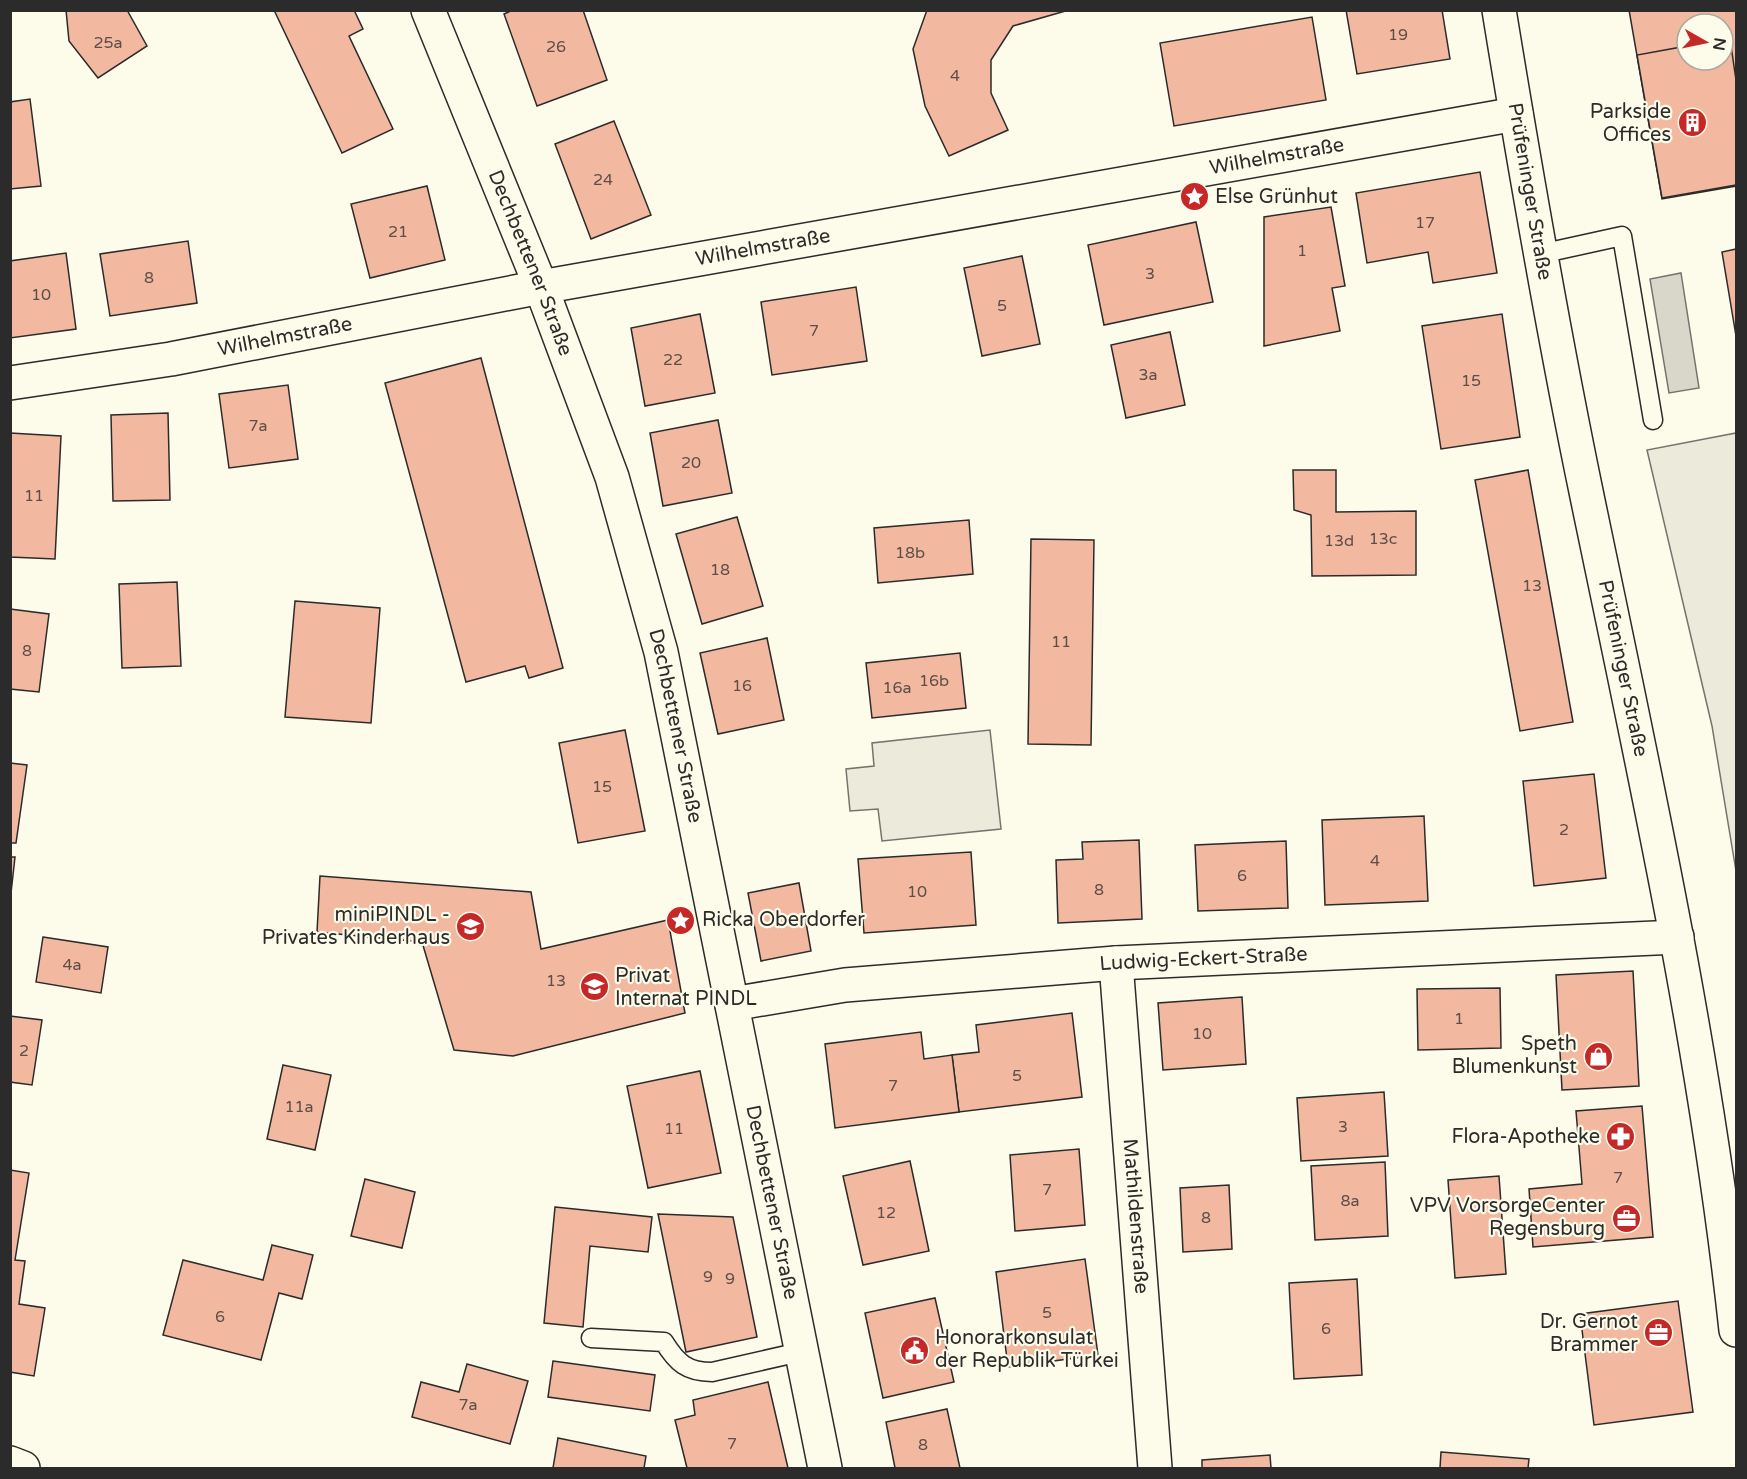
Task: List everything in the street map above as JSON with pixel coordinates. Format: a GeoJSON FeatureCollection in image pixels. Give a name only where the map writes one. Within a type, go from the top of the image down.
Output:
{"type":"FeatureCollection","features":[{"type":"Feature","properties":{"kind":"street","name":"Dechbettener Straße"},"geometry":{"type":"LineString","coordinates":[[428,10],[541,287],[612,477],[661,652],[825,1468]]}},
{"type":"Feature","properties":{"kind":"street","name":"Prüfeninger Straße"},"geometry":{"type":"LineString","coordinates":[[1499,10],[1540,254],[1588,500],[1640,741],[1677,937],[1737,1330]]}},
{"type":"Feature","properties":{"kind":"street","name":"Wilhelmstraße"},"geometry":{"type":"LineString","coordinates":[[10,383],[171,359],[541,287],[1516,114]]}},
{"type":"Feature","properties":{"kind":"street","name":"Ludwig-Eckert-Straße"},"geometry":{"type":"LineString","coordinates":[[732,1004],[845,985],[1116,963],[1677,937]]}},
{"type":"Feature","properties":{"kind":"street","name":"Mathildenstraße"},"geometry":{"type":"LineString","coordinates":[[1116,963],[1155,1468]]}},
{"type":"Feature","properties":{"kind":"street"},"geometry":{"type":"LineString","coordinates":[[10,1463],[23,1468]]}},
{"type":"Feature","properties":{"kind":"lane"},"geometry":{"type":"LineString","coordinates":[[1540,254],[1622,236],[1653,420]]}},
{"type":"Feature","properties":{"kind":"lane"},"geometry":{"type":"LineString","coordinates":[[591,1338],[664,1342],[685,1368],[698,1372],[712,1372],[800,1352]]}},
{"type":"Feature","properties":{"kind":"shaded area"},"geometry":{"type":"Polygon","coordinates":[[[1681,273],[1699,388],[1669,393],[1650,279],[1681,273]]]}},
{"type":"Feature","properties":{"kind":"shaded area"},"geometry":{"type":"Polygon","coordinates":[[[1736,433],[1736,871],[1712,726],[1647,450],[1736,433]]]}},
{"type":"Feature","properties":{"kind":"shaded area"},"geometry":{"type":"Polygon","coordinates":[[[990,730],[1001,829],[882,841],[878,809],[850,811],[846,769],[874,766],[872,743],[990,730]]]}},
{"type":"Feature","properties":{"kind":"building"},"geometry":{"type":"Polygon","coordinates":[[[66,10],[127,10],[147,46],[98,78],[69,41],[66,10]]]}},
{"type":"Feature","properties":{"kind":"building"},"geometry":{"type":"Polygon","coordinates":[[[274,10],[354,10],[363,29],[349,36],[393,129],[342,153],[274,10]]]}},
{"type":"Feature","properties":{"kind":"building"},"geometry":{"type":"Polygon","coordinates":[[[513,10],[583,10],[607,80],[537,106],[504,14],[513,10]]]}},
{"type":"Feature","properties":{"kind":"building"},"geometry":{"type":"Polygon","coordinates":[[[927,10],[1069,10],[1013,26],[991,60],[991,93],[1008,130],[949,156],[925,106],[913,49],[927,10]]]}},
{"type":"Feature","properties":{"kind":"building"},"geometry":{"type":"Polygon","coordinates":[[[1346,10],[1442,10],[1450,59],[1357,74],[1346,10]]]}},
{"type":"Feature","properties":{"kind":"building","name":"Parkside Offices"},"geometry":{"type":"Polygon","coordinates":[[[1629,10],[1736,10],[1736,186],[1662,199],[1629,10]]]}},
{"type":"Feature","properties":{"kind":"building"},"geometry":{"type":"Polygon","coordinates":[[[1312,17],[1326,100],[1174,126],[1160,43],[1312,17]]]}},
{"type":"Feature","properties":{"kind":"building","name":"Parkside Offices"},"geometry":{"type":"Polygon","coordinates":[[[1675,48],[1675,72],[1735,72],[1736,185],[1662,198],[1637,55],[1675,48]]]}},
{"type":"Feature","properties":{"kind":"building"},"geometry":{"type":"Polygon","coordinates":[[[30,99],[41,186],[10,189],[10,102],[30,99]]]}},
{"type":"Feature","properties":{"kind":"building"},"geometry":{"type":"Polygon","coordinates":[[[614,121],[651,215],[591,239],[555,144],[614,121]]]}},
{"type":"Feature","properties":{"kind":"building"},"geometry":{"type":"Polygon","coordinates":[[[1480,172],[1497,273],[1433,283],[1428,252],[1367,263],[1356,193],[1480,172]]]}},
{"type":"Feature","properties":{"kind":"building"},"geometry":{"type":"Polygon","coordinates":[[[427,186],[445,260],[370,278],[351,204],[427,186]]]}},
{"type":"Feature","properties":{"kind":"building"},"geometry":{"type":"Polygon","coordinates":[[[1331,207],[1345,286],[1332,288],[1340,331],[1264,346],[1264,217],[1331,207]]]}},
{"type":"Feature","properties":{"kind":"building"},"geometry":{"type":"Polygon","coordinates":[[[1196,222],[1213,302],[1104,325],[1088,245],[1196,222]]]}},
{"type":"Feature","properties":{"kind":"building"},"geometry":{"type":"Polygon","coordinates":[[[188,241],[197,303],[110,316],[100,254],[188,241]]]}},
{"type":"Feature","properties":{"kind":"building"},"geometry":{"type":"Polygon","coordinates":[[[1736,249],[1736,336],[1722,252],[1736,249]]]}},
{"type":"Feature","properties":{"kind":"building"},"geometry":{"type":"Polygon","coordinates":[[[66,253],[76,329],[10,338],[10,261],[66,253]]]}},
{"type":"Feature","properties":{"kind":"building"},"geometry":{"type":"Polygon","coordinates":[[[1022,256],[1040,344],[982,356],[964,268],[1022,256]]]}},
{"type":"Feature","properties":{"kind":"building"},"geometry":{"type":"Polygon","coordinates":[[[856,287],[867,361],[772,375],[761,302],[856,287]]]}},
{"type":"Feature","properties":{"kind":"building"},"geometry":{"type":"Polygon","coordinates":[[[700,314],[715,393],[645,406],[631,328],[700,314]]]}},
{"type":"Feature","properties":{"kind":"building"},"geometry":{"type":"Polygon","coordinates":[[[1502,314],[1520,437],[1441,449],[1422,326],[1502,314]]]}},
{"type":"Feature","properties":{"kind":"building"},"geometry":{"type":"Polygon","coordinates":[[[1170,332],[1185,405],[1126,418],[1111,345],[1170,332]]]}},
{"type":"Feature","properties":{"kind":"building"},"geometry":{"type":"Polygon","coordinates":[[[481,358],[563,668],[529,678],[525,666],[466,682],[385,383],[481,358]]]}},
{"type":"Feature","properties":{"kind":"building"},"geometry":{"type":"Polygon","coordinates":[[[288,385],[298,459],[229,468],[219,394],[288,385]]]}},
{"type":"Feature","properties":{"kind":"building"},"geometry":{"type":"Polygon","coordinates":[[[168,413],[170,500],[113,501],[111,415],[168,413]]]}},
{"type":"Feature","properties":{"kind":"building"},"geometry":{"type":"Polygon","coordinates":[[[718,420],[732,493],[663,506],[650,433],[718,420]]]}},
{"type":"Feature","properties":{"kind":"building"},"geometry":{"type":"Polygon","coordinates":[[[10,433],[61,436],[55,559],[10,557],[10,433]]]}},
{"type":"Feature","properties":{"kind":"building"},"geometry":{"type":"Polygon","coordinates":[[[1293,470],[1336,470],[1336,512],[1416,511],[1416,575],[1312,576],[1311,515],[1294,510],[1293,470]]]}},
{"type":"Feature","properties":{"kind":"building"},"geometry":{"type":"Polygon","coordinates":[[[1528,470],[1573,722],[1520,731],[1475,480],[1528,470]]]}},
{"type":"Feature","properties":{"kind":"building"},"geometry":{"type":"Polygon","coordinates":[[[737,517],[763,606],[702,624],[676,534],[737,517]]]}},
{"type":"Feature","properties":{"kind":"building"},"geometry":{"type":"Polygon","coordinates":[[[969,520],[973,574],[878,583],[874,528],[969,520]]]}},
{"type":"Feature","properties":{"kind":"building"},"geometry":{"type":"Polygon","coordinates":[[[1031,539],[1094,540],[1091,745],[1028,744],[1031,539]]]}},
{"type":"Feature","properties":{"kind":"building"},"geometry":{"type":"Polygon","coordinates":[[[177,582],[181,666],[122,668],[119,584],[177,582]]]}},
{"type":"Feature","properties":{"kind":"building"},"geometry":{"type":"Polygon","coordinates":[[[295,601],[380,608],[371,723],[285,717],[295,601]]]}},
{"type":"Feature","properties":{"kind":"building"},"geometry":{"type":"Polygon","coordinates":[[[10,609],[49,614],[39,692],[10,689],[10,609]]]}},
{"type":"Feature","properties":{"kind":"building"},"geometry":{"type":"Polygon","coordinates":[[[767,638],[784,720],[718,734],[700,653],[767,638]]]}},
{"type":"Feature","properties":{"kind":"building"},"geometry":{"type":"Polygon","coordinates":[[[960,653],[966,708],[872,718],[866,663],[960,653]]]}},
{"type":"Feature","properties":{"kind":"building"},"geometry":{"type":"Polygon","coordinates":[[[625,730],[645,831],[578,843],[559,743],[625,730]]]}},
{"type":"Feature","properties":{"kind":"building"},"geometry":{"type":"Polygon","coordinates":[[[10,763],[27,765],[16,843],[10,843],[10,763]]]}},
{"type":"Feature","properties":{"kind":"building"},"geometry":{"type":"Polygon","coordinates":[[[1594,774],[1606,878],[1534,886],[1523,781],[1594,774]]]}},
{"type":"Feature","properties":{"kind":"building"},"geometry":{"type":"Polygon","coordinates":[[[1424,816],[1428,901],[1325,905],[1322,820],[1424,816]]]}},
{"type":"Feature","properties":{"kind":"building"},"geometry":{"type":"Polygon","coordinates":[[[1139,840],[1142,919],[1058,923],[1056,860],[1083,859],[1082,842],[1139,840]]]}},
{"type":"Feature","properties":{"kind":"building"},"geometry":{"type":"Polygon","coordinates":[[[1286,841],[1288,908],[1198,911],[1195,845],[1286,841]]]}},
{"type":"Feature","properties":{"kind":"building"},"geometry":{"type":"Polygon","coordinates":[[[971,852],[976,925],[864,933],[858,859],[971,852]]]}},
{"type":"Feature","properties":{"kind":"building"},"geometry":{"type":"Polygon","coordinates":[[[10,857],[15,857],[10,902],[10,857]]]}},
{"type":"Feature","properties":{"kind":"building"},"geometry":{"type":"Polygon","coordinates":[[[320,876],[531,892],[541,949],[668,920],[685,1013],[513,1056],[454,1050],[422,942],[317,932],[320,876]]]}},
{"type":"Feature","properties":{"kind":"building"},"geometry":{"type":"Polygon","coordinates":[[[799,883],[811,951],[761,961],[748,893],[799,883]]]}},
{"type":"Feature","properties":{"kind":"building"},"geometry":{"type":"Polygon","coordinates":[[[43,937],[108,947],[101,993],[36,982],[43,937]]]}},
{"type":"Feature","properties":{"kind":"building"},"geometry":{"type":"Polygon","coordinates":[[[1633,971],[1639,1086],[1562,1090],[1556,975],[1633,971]]]}},
{"type":"Feature","properties":{"kind":"building"},"geometry":{"type":"Polygon","coordinates":[[[1500,988],[1501,1048],[1418,1050],[1417,989],[1500,988]]]}},
{"type":"Feature","properties":{"kind":"building"},"geometry":{"type":"Polygon","coordinates":[[[1242,997],[1246,1064],[1163,1070],[1158,1003],[1242,997]]]}},
{"type":"Feature","properties":{"kind":"building"},"geometry":{"type":"Polygon","coordinates":[[[1072,1013],[1082,1097],[959,1112],[952,1055],[979,1052],[976,1025],[1072,1013]]]}},
{"type":"Feature","properties":{"kind":"building"},"geometry":{"type":"Polygon","coordinates":[[[10,1016],[42,1020],[32,1085],[10,1082],[10,1016]]]}},
{"type":"Feature","properties":{"kind":"building"},"geometry":{"type":"Polygon","coordinates":[[[921,1032],[924,1059],[952,1055],[959,1112],[835,1128],[825,1044],[921,1032]]]}},
{"type":"Feature","properties":{"kind":"building"},"geometry":{"type":"Polygon","coordinates":[[[283,1065],[331,1075],[315,1150],[267,1139],[283,1065]]]}},
{"type":"Feature","properties":{"kind":"building"},"geometry":{"type":"Polygon","coordinates":[[[700,1071],[721,1173],[648,1188],[627,1086],[700,1071]]]}},
{"type":"Feature","properties":{"kind":"building"},"geometry":{"type":"Polygon","coordinates":[[[1384,1092],[1388,1156],[1301,1161],[1297,1098],[1384,1092]]]}},
{"type":"Feature","properties":{"kind":"building"},"geometry":{"type":"Polygon","coordinates":[[[1642,1106],[1653,1237],[1533,1247],[1529,1189],[1582,1184],[1576,1111],[1642,1106]]]}},
{"type":"Feature","properties":{"kind":"building"},"geometry":{"type":"Polygon","coordinates":[[[1079,1149],[1085,1225],[1015,1231],[1010,1155],[1079,1149]]]}},
{"type":"Feature","properties":{"kind":"building"},"geometry":{"type":"Polygon","coordinates":[[[910,1161],[929,1251],[863,1265],[843,1176],[910,1161]]]}},
{"type":"Feature","properties":{"kind":"building"},"geometry":{"type":"Polygon","coordinates":[[[1385,1162],[1388,1236],[1315,1240],[1311,1166],[1385,1162]]]}},
{"type":"Feature","properties":{"kind":"building"},"geometry":{"type":"Polygon","coordinates":[[[10,1170],[29,1173],[15,1260],[25,1261],[19,1304],[45,1308],[34,1376],[10,1372],[10,1170]]]}},
{"type":"Feature","properties":{"kind":"building"},"geometry":{"type":"Polygon","coordinates":[[[1499,1176],[1506,1274],[1455,1278],[1448,1180],[1499,1176]]]}},
{"type":"Feature","properties":{"kind":"building"},"geometry":{"type":"Polygon","coordinates":[[[365,1179],[415,1192],[402,1248],[351,1236],[365,1179]]]}},
{"type":"Feature","properties":{"kind":"building"},"geometry":{"type":"Polygon","coordinates":[[[1229,1185],[1232,1249],[1183,1252],[1180,1188],[1229,1185]]]}},
{"type":"Feature","properties":{"kind":"building"},"geometry":{"type":"Polygon","coordinates":[[[555,1207],[652,1217],[648,1252],[590,1246],[583,1327],[544,1323],[555,1207]]]}},
{"type":"Feature","properties":{"kind":"building"},"geometry":{"type":"Polygon","coordinates":[[[658,1214],[733,1217],[757,1337],[686,1352],[658,1214]]]}},
{"type":"Feature","properties":{"kind":"building"},"geometry":{"type":"Polygon","coordinates":[[[272,1245],[313,1255],[302,1299],[279,1293],[261,1360],[163,1335],[183,1260],[263,1280],[272,1245]]]}},
{"type":"Feature","properties":{"kind":"building"},"geometry":{"type":"Polygon","coordinates":[[[1085,1259],[1098,1355],[1008,1367],[996,1272],[1085,1259]]]}},
{"type":"Feature","properties":{"kind":"building"},"geometry":{"type":"Polygon","coordinates":[[[1357,1279],[1362,1375],[1294,1379],[1289,1283],[1357,1279]]]}},
{"type":"Feature","properties":{"kind":"building"},"geometry":{"type":"Polygon","coordinates":[[[935,1298],[954,1382],[883,1398],[865,1313],[935,1298]]]}},
{"type":"Feature","properties":{"kind":"building"},"geometry":{"type":"Polygon","coordinates":[[[1678,1301],[1693,1412],[1594,1425],[1580,1314],[1678,1301]]]}},
{"type":"Feature","properties":{"kind":"building"},"geometry":{"type":"Polygon","coordinates":[[[553,1361],[655,1375],[650,1411],[548,1397],[553,1361]]]}},
{"type":"Feature","properties":{"kind":"building"},"geometry":{"type":"Polygon","coordinates":[[[467,1364],[528,1381],[510,1444],[412,1417],[421,1382],[459,1392],[467,1364]]]}},
{"type":"Feature","properties":{"kind":"building"},"geometry":{"type":"Polygon","coordinates":[[[768,1382],[788,1468],[687,1468],[675,1420],[695,1415],[693,1400],[768,1382]]]}},
{"type":"Feature","properties":{"kind":"building"},"geometry":{"type":"Polygon","coordinates":[[[947,1409],[960,1468],[895,1468],[886,1422],[947,1409]]]}},
{"type":"Feature","properties":{"kind":"building"},"geometry":{"type":"Polygon","coordinates":[[[558,1438],[646,1456],[644,1468],[553,1468],[558,1438]]]}},
{"type":"Feature","properties":{"kind":"building"},"geometry":{"type":"Polygon","coordinates":[[[1441,1452],[1529,1459],[1528,1468],[1440,1468],[1441,1452]]]}},
{"type":"Feature","properties":{"kind":"building"},"geometry":{"type":"Polygon","coordinates":[[[1270,1455],[1271,1468],[1202,1468],[1202,1460],[1270,1455]]]}},
{"type":"Feature","properties":{"kind":"place","name":"Parkside Offices"},"geometry":{"type":"Point","coordinates":[1692,123]}},
{"type":"Feature","properties":{"kind":"place","name":"Else Grünhut"},"geometry":{"type":"Point","coordinates":[1194,197]}},
{"type":"Feature","properties":{"kind":"place","name":"Ricka Oberdorfer"},"geometry":{"type":"Point","coordinates":[681,920]}},
{"type":"Feature","properties":{"kind":"place","name":"miniPINDL - Privates Kinderhaus"},"geometry":{"type":"Point","coordinates":[471,926]}},
{"type":"Feature","properties":{"kind":"place","name":"Privat Internat PINDL"},"geometry":{"type":"Point","coordinates":[594,987]}},
{"type":"Feature","properties":{"kind":"place","name":"Speth Blumenkunst"},"geometry":{"type":"Point","coordinates":[1598,1056]}},
{"type":"Feature","properties":{"kind":"place","name":"Flora-Apotheke"},"geometry":{"type":"Point","coordinates":[1621,1137]}},
{"type":"Feature","properties":{"kind":"place","name":"VPV VorsorgeCenter Regensburg"},"geometry":{"type":"Point","coordinates":[1626,1218]}},
{"type":"Feature","properties":{"kind":"place","name":"Dr. Gernot Brammer"},"geometry":{"type":"Point","coordinates":[1659,1333]}},
{"type":"Feature","properties":{"kind":"place","name":"Honorarkonsulat der Republik Türkei"},"geometry":{"type":"Point","coordinates":[914,1350]}}]}
